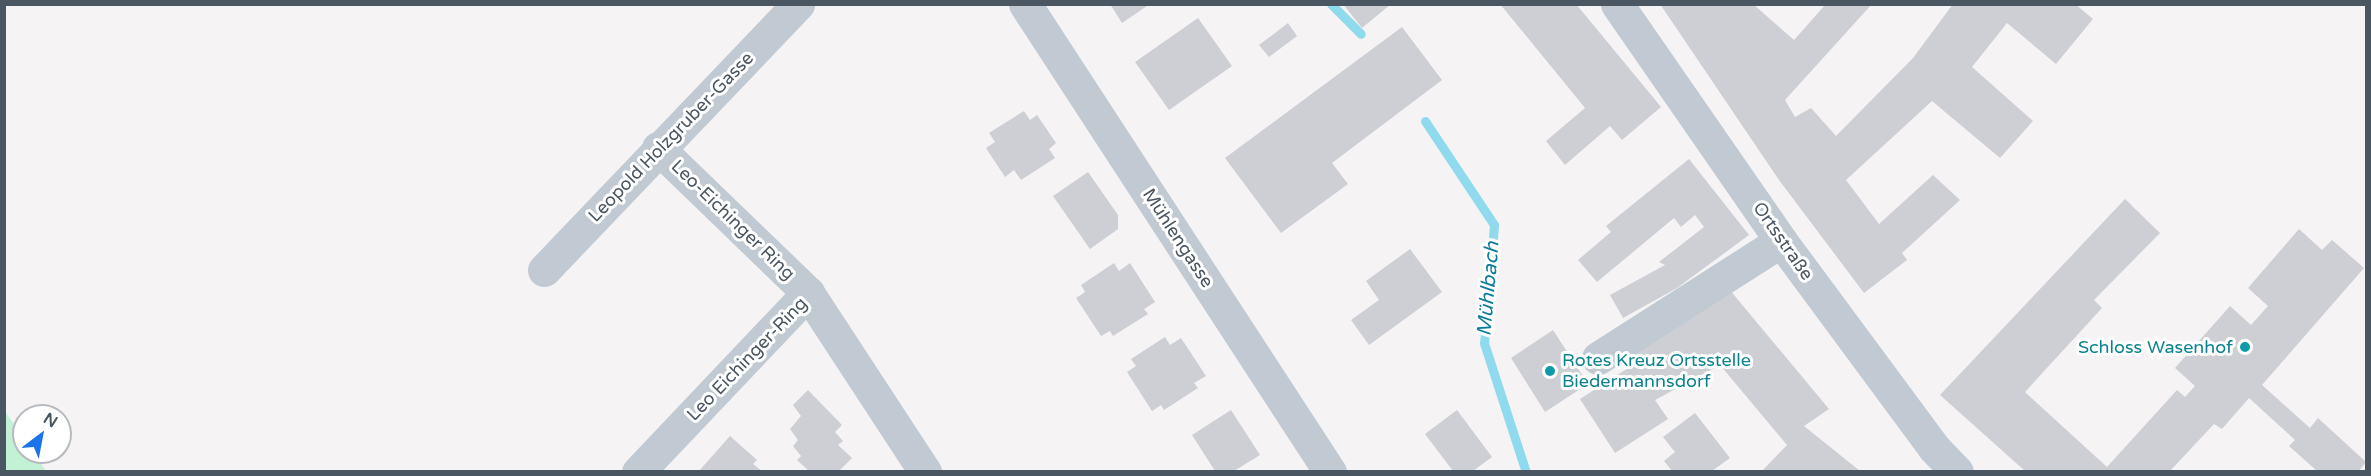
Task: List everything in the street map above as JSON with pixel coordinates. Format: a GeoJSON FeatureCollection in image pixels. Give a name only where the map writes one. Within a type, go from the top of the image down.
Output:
{"type":"FeatureCollection","features":[{"type":"Feature","properties":{"kind":"street","name":"Leopold Holzgruber-Gasse"},"geometry":{"type":"LineString","coordinates":[[544,270],[658,148],[798,4]]}},
{"type":"Feature","properties":{"kind":"street","name":"Mühlengasse"},"geometry":{"type":"LineString","coordinates":[[1025,4],[1330,471]]}},
{"type":"Feature","properties":{"kind":"street","name":"Ortsstraße"},"geometry":{"type":"LineString","coordinates":[[1617,4],[1781,241],[1934,448],[1957,471]]}},
{"type":"Feature","properties":{"kind":"street","name":"Leo-Eichinger Ring"},"geometry":{"type":"LineString","coordinates":[[658,148],[808,293]]}},
{"type":"Feature","properties":{"kind":"street"},"geometry":{"type":"LineString","coordinates":[[1598,358],[1781,241]]}},
{"type":"Feature","properties":{"kind":"street","name":"Leo Eichinger-Ring"},"geometry":{"type":"LineString","coordinates":[[638,471],[808,293],[926,471]]}},
{"type":"Feature","properties":{"kind":"green space"},"geometry":{"type":"Polygon","coordinates":[[[4,410],[12,422],[12,464],[41,464],[46,471],[5,471],[4,410]]]}},
{"type":"Feature","properties":{"kind":"building"},"geometry":{"type":"Polygon","coordinates":[[[1110,4],[1150,4],[1122,23],[1110,4]]]}},
{"type":"Feature","properties":{"kind":"building"},"geometry":{"type":"Polygon","coordinates":[[[1343,4],[1391,4],[1362,28],[1343,4]]]}},
{"type":"Feature","properties":{"kind":"building"},"geometry":{"type":"Polygon","coordinates":[[[1500,4],[1576,4],[1661,107],[1622,140],[1610,126],[1565,165],[1546,141],[1585,108],[1500,4]]]}},
{"type":"Feature","properties":{"kind":"building"},"geometry":{"type":"Polygon","coordinates":[[[1660,4],[1753,4],[1794,40],[1826,4],[1872,4],[1785,100],[1795,117],[1811,108],[1836,136],[1913,58],[1953,4],[2075,4],[2093,19],[2056,64],[2007,23],[1972,67],[2033,121],[2000,158],[1932,101],[1846,180],[1879,224],[1933,175],[1960,200],[1902,253],[1907,260],[1864,293],[1779,180],[1660,4]]]}},
{"type":"Feature","properties":{"kind":"building"},"geometry":{"type":"Polygon","coordinates":[[[1198,18],[1232,66],[1169,110],[1135,62],[1198,18]]]}},
{"type":"Feature","properties":{"kind":"building"},"geometry":{"type":"Polygon","coordinates":[[[1288,23],[1297,36],[1269,57],[1259,45],[1288,23]]]}},
{"type":"Feature","properties":{"kind":"building"},"geometry":{"type":"Polygon","coordinates":[[[1402,27],[1442,80],[1332,163],[1348,184],[1281,233],[1225,158],[1402,27]]]}},
{"type":"Feature","properties":{"kind":"building"},"geometry":{"type":"Polygon","coordinates":[[[1024,111],[1030,120],[1037,115],[1056,143],[1049,149],[1055,158],[1021,180],[1014,170],[1005,177],[986,148],[995,142],[989,133],[1024,111]]]}},
{"type":"Feature","properties":{"kind":"building"},"geometry":{"type":"Polygon","coordinates":[[[1689,159],[1749,235],[1677,288],[1623,318],[1610,295],[1665,265],[1659,262],[1704,227],[1695,215],[1681,227],[1674,218],[1597,282],[1578,260],[1611,232],[1606,226],[1689,159]]]}},
{"type":"Feature","properties":{"kind":"building"},"geometry":{"type":"Polygon","coordinates":[[[1088,172],[1118,215],[1118,229],[1090,249],[1053,196],[1088,172]]]}},
{"type":"Feature","properties":{"kind":"building"},"geometry":{"type":"Polygon","coordinates":[[[2125,199],[2160,233],[2094,300],[2102,308],[2025,392],[2107,467],[2177,390],[2185,397],[2195,386],[2175,368],[2230,306],[2251,325],[2268,306],[2248,288],[2299,229],[2322,250],[2332,240],[2364,268],[2262,385],[2310,428],[2318,418],[2366,462],[2359,471],[2317,471],[2289,446],[2295,440],[2249,398],[2222,429],[2214,424],[2170,471],[2025,471],[1940,395],[2125,199]]]}},
{"type":"Feature","properties":{"kind":"building"},"geometry":{"type":"Polygon","coordinates":[[[1410,249],[1442,292],[1369,345],[1351,320],[1379,300],[1366,281],[1410,249]]]}},
{"type":"Feature","properties":{"kind":"building"},"geometry":{"type":"Polygon","coordinates":[[[1114,263],[1119,271],[1130,263],[1155,302],[1144,309],[1148,314],[1113,336],[1110,331],[1101,336],[1076,298],[1085,292],[1081,285],[1114,263]]]}},
{"type":"Feature","properties":{"kind":"building"},"geometry":{"type":"Polygon","coordinates":[[[1729,289],[1829,409],[1804,426],[1860,471],[1762,471],[1787,445],[1720,365],[1655,400],[1668,419],[1615,453],[1580,399],[1633,365],[1625,353],[1729,289]]]}},
{"type":"Feature","properties":{"kind":"building","name":"Rotes Kreuz Ortsstelle Biedermannsdorf"},"geometry":{"type":"Polygon","coordinates":[[[1553,330],[1588,384],[1545,412],[1511,358],[1553,330]]]}},
{"type":"Feature","properties":{"kind":"building"},"geometry":{"type":"Polygon","coordinates":[[[1165,337],[1170,345],[1181,338],[1206,376],[1194,383],[1198,388],[1164,410],[1161,405],[1152,411],[1127,372],[1136,366],[1131,359],[1165,337]]]}},
{"type":"Feature","properties":{"kind":"building"},"geometry":{"type":"Polygon","coordinates":[[[808,390],[842,425],[835,432],[843,441],[838,445],[852,458],[839,471],[809,471],[797,460],[801,456],[793,446],[798,440],[790,429],[801,416],[793,405],[808,390]]]}},
{"type":"Feature","properties":{"kind":"building"},"geometry":{"type":"Polygon","coordinates":[[[1231,410],[1260,455],[1234,471],[1215,471],[1192,435],[1231,410]]]}},
{"type":"Feature","properties":{"kind":"building"},"geometry":{"type":"Polygon","coordinates":[[[1457,410],[1492,457],[1473,471],[1453,471],[1425,434],[1457,410]]]}},
{"type":"Feature","properties":{"kind":"building"},"geometry":{"type":"Polygon","coordinates":[[[1695,413],[1730,458],[1712,471],[1672,471],[1664,461],[1675,452],[1663,437],[1695,413]]]}},
{"type":"Feature","properties":{"kind":"building"},"geometry":{"type":"Polygon","coordinates":[[[730,436],[757,460],[753,464],[762,471],[699,471],[730,436]]]}},
{"type":"Feature","properties":{"kind":"waterway","name":"Mühlbach"},"geometry":{"type":"LineString","coordinates":[[1331,4],[1361,34]]}},
{"type":"Feature","properties":{"kind":"waterway","name":"Mühlbach"},"geometry":{"type":"LineString","coordinates":[[1425,121],[1494,225],[1484,343],[1526,472]]}},
{"type":"Feature","properties":{"kind":"place","name":"Schloss Wasenhof"},"geometry":{"type":"Point","coordinates":[2245,347]}},
{"type":"Feature","properties":{"kind":"place","name":"Rotes Kreuz Ortsstelle Biedermannsdorf"},"geometry":{"type":"Point","coordinates":[1550,371]}}]}
